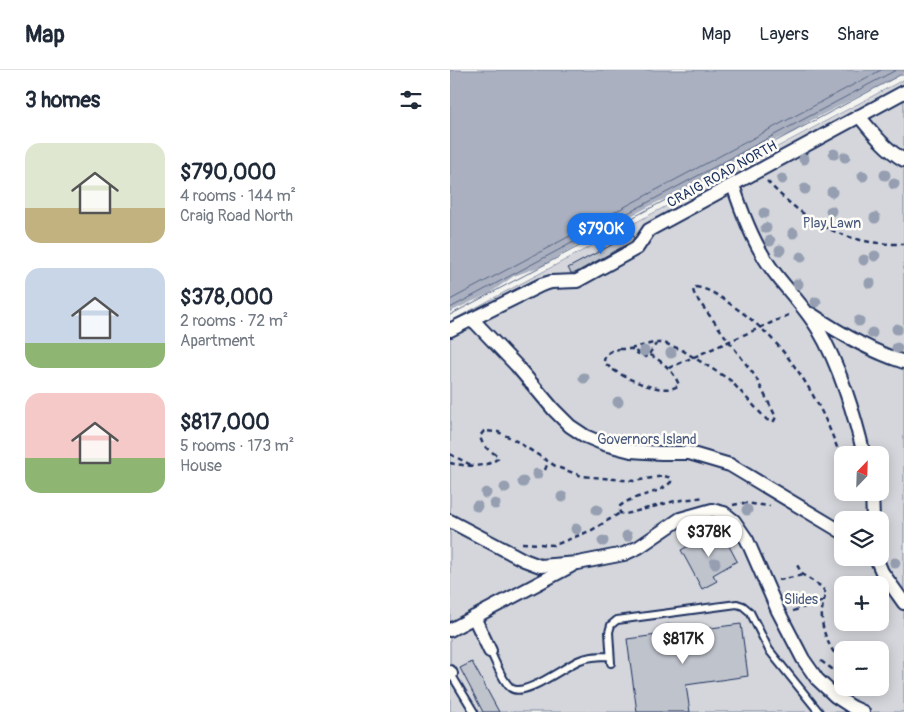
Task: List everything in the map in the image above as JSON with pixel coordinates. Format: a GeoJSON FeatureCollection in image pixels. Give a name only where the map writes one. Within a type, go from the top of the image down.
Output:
{"type":"FeatureCollection","features":[{"type":"Feature","properties":{"kind":"street","name":"CRAIG ROAD NORTH"},"geometry":{"type":"LineString","coordinates":[[450,330],[541,285],[551,282],[577,281],[637,248],[650,230],[904,92]]}},
{"type":"Feature","properties":{"kind":"street"},"geometry":{"type":"LineString","coordinates":[[859,116],[873,134],[904,160]]}},
{"type":"Feature","properties":{"kind":"street"},"geometry":{"type":"LineString","coordinates":[[733,185],[750,231],[770,268],[806,310],[819,330],[841,380],[862,446]]}},
{"type":"Feature","properties":{"kind":"street"},"geometry":{"type":"LineString","coordinates":[[806,310],[867,348],[904,362]]}},
{"type":"Feature","properties":{"kind":"street"},"geometry":{"type":"LineString","coordinates":[[472,319],[516,365],[554,410],[570,426],[585,436],[604,444],[631,451],[689,453],[730,465],[834,527]]}},
{"type":"Feature","properties":{"kind":"street"},"geometry":{"type":"LineString","coordinates":[[450,521],[524,560],[540,566],[624,554],[639,547],[680,519],[716,510],[724,513],[734,522],[747,540],[778,611],[802,659],[835,696],[863,712]]}},
{"type":"Feature","properties":{"kind":"street"},"geometry":{"type":"LineString","coordinates":[[450,630],[578,562]]}},
{"type":"Feature","properties":{"kind":"street"},"geometry":{"type":"LineString","coordinates":[[879,566],[904,603]]}},
{"type":"Feature","properties":{"kind":"street"},"geometry":{"type":"LineString","coordinates":[[474,617],[490,651]]}},
{"type":"Feature","properties":{"kind":"lane"},"geometry":{"type":"LineString","coordinates":[[490,651],[505,681],[510,688],[516,691],[528,688],[580,660],[594,657],[611,659],[609,632],[611,625],[618,620],[737,604],[750,612],[769,650],[819,712]]}},
{"type":"Feature","properties":{"kind":"lane"},"geometry":{"type":"LineString","coordinates":[[450,673],[474,712]]}},
{"type":"Feature","properties":{"kind":"path"},"geometry":{"type":"LineString","coordinates":[[758,170],[787,202],[815,222],[837,233],[860,240],[884,244],[904,244]]}},
{"type":"Feature","properties":{"kind":"path"},"geometry":{"type":"LineString","coordinates":[[649,354],[675,374],[679,385],[676,388],[653,387],[643,384],[620,374],[604,362],[604,358],[610,352],[664,343],[694,357],[730,380],[767,420],[774,420],[776,417],[755,376],[695,296],[693,290],[696,287],[710,291],[750,317],[773,339],[808,385],[827,421],[836,446]]}},
{"type":"Feature","properties":{"kind":"path"},"geometry":{"type":"LineString","coordinates":[[669,368],[806,310]]}},
{"type":"Feature","properties":{"kind":"path"},"geometry":{"type":"LineString","coordinates":[[630,349],[636,349],[637,353],[646,357],[657,344]]}},
{"type":"Feature","properties":{"kind":"path"},"geometry":{"type":"LineString","coordinates":[[450,463],[473,466],[493,462],[498,458],[497,455],[481,443],[480,436],[484,431],[498,432],[513,439],[557,467],[582,476],[634,481],[664,476],[671,478],[671,482],[667,486],[624,502],[619,507],[620,513]]}},
{"type":"Feature","properties":{"kind":"path"},"geometry":{"type":"LineString","coordinates":[[450,454],[473,466]]}},
{"type":"Feature","properties":{"kind":"path"},"geometry":{"type":"LineString","coordinates":[[545,470],[548,462]]}},
{"type":"Feature","properties":{"kind":"path"},"geometry":{"type":"LineString","coordinates":[[508,551],[515,543],[555,545],[570,540],[592,530],[620,513],[626,514],[675,501],[705,497]]}},
{"type":"Feature","properties":{"kind":"path"},"geometry":{"type":"LineString","coordinates":[[716,510],[719,507],[743,503],[776,506]]}},
{"type":"Feature","properties":{"kind":"path"},"geometry":{"type":"LineString","coordinates":[[797,565],[803,575],[822,587],[826,594],[823,601],[822,619],[827,642],[834,652]]}},
{"type":"Feature","properties":{"kind":"path"},"geometry":{"type":"LineString","coordinates":[[782,579],[803,575]]}},
{"type":"Feature","properties":{"kind":"path"},"geometry":{"type":"LineString","coordinates":[[802,607],[823,601]]}},
{"type":"Feature","properties":{"kind":"green space","name":"Governors Island"},"geometry":{"type":"Polygon","coordinates":[[[904,79],[904,712],[450,712],[450,321],[904,79]]]}},
{"type":"Feature","properties":{"kind":"water"},"geometry":{"type":"Polygon","coordinates":[[[450,70],[904,70],[904,79],[450,321],[450,70]]]}},
{"type":"Feature","properties":{"kind":"pier"},"geometry":{"type":"Polygon","coordinates":[[[904,73],[904,79],[450,321],[450,312],[490,293],[514,276],[542,266],[571,249],[588,235],[598,233],[660,201],[684,192],[696,182],[743,160],[768,143],[794,132],[812,120],[904,73]]]}},
{"type":"Feature","properties":{"kind":"building"},"geometry":{"type":"Polygon","coordinates":[[[632,234],[634,238],[631,242],[575,273],[571,273],[568,268],[632,234]]]}},
{"type":"Feature","properties":{"kind":"building"},"geometry":{"type":"Polygon","coordinates":[[[720,529],[737,561],[713,575],[717,581],[702,589],[681,550],[720,529]]]}},
{"type":"Feature","properties":{"kind":"building"},"geometry":{"type":"Polygon","coordinates":[[[741,624],[748,676],[686,685],[690,712],[637,712],[627,639],[741,624]]]}},
{"type":"Feature","properties":{"kind":"building"},"geometry":{"type":"Polygon","coordinates":[[[472,662],[499,712],[483,712],[460,668],[472,662]]]}},
{"type":"Feature","properties":{"kind":"park label","name":"Play Lawn"},"geometry":{"type":"Point","coordinates":[832,223]}},
{"type":"Feature","properties":{"kind":"park label","name":"Slides"},"geometry":{"type":"Point","coordinates":[801,599]}}]}
